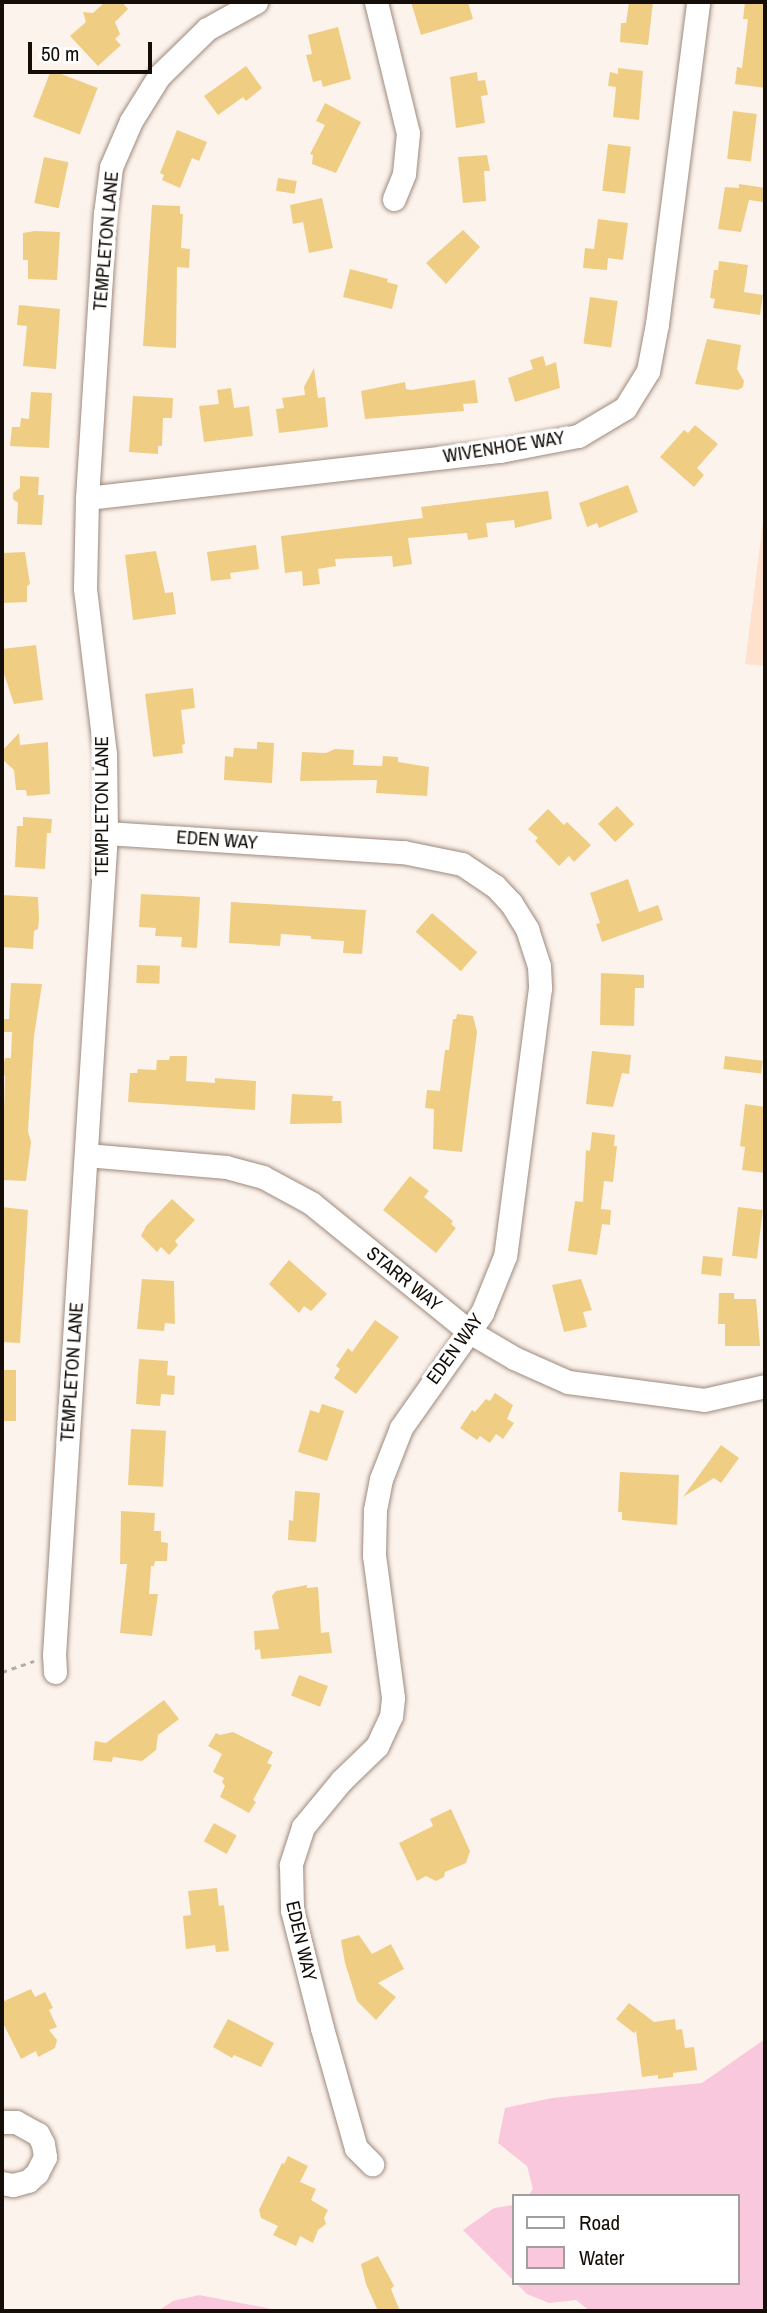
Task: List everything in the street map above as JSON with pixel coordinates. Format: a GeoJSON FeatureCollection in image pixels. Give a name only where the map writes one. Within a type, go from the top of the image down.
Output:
{"type":"FeatureCollection","features":[{"type":"Feature","properties":{"kind":"street","name":"TEMPLETON LANE"},"geometry":{"type":"LineString","coordinates":[[54,1663],[106,833],[105,754],[85,588],[105,214],[111,167],[131,121],[159,76],[207,29],[256,2]]}},
{"type":"Feature","properties":{"kind":"street"},"geometry":{"type":"LineString","coordinates":[[376,2],[408,134],[404,174],[394,199]]}},
{"type":"Feature","properties":{"kind":"street","name":"WIVENHOE WAY"},"geometry":{"type":"LineString","coordinates":[[88,498],[500,451],[578,436],[625,408],[648,371],[657,324],[698,2]]}},
{"type":"Feature","properties":{"kind":"street","name":"EDEN WAY"},"geometry":{"type":"LineString","coordinates":[[106,833],[402,852],[462,864],[481,875],[510,903],[533,945],[540,988],[505,1256],[496,1283],[470,1332],[401,1429],[381,1479],[373,1542],[393,1698],[387,1730],[370,1754],[315,1811],[296,1843],[291,1865],[292,1910],[322,2028],[356,2148],[372,2164]]}},
{"type":"Feature","properties":{"kind":"street","name":"STARR WAY"},"geometry":{"type":"LineString","coordinates":[[86,1155],[214,1165],[263,1177],[311,1203],[470,1332],[514,1358],[568,1382],[704,1400],[765,1387]]}},
{"type":"Feature","properties":{"kind":"street"},"geometry":{"type":"LineString","coordinates":[[2,2122],[29,2127],[43,2144],[45,2157],[37,2173],[28,2181],[7,2184]]}},
{"type":"Feature","properties":{"kind":"path"},"geometry":{"type":"LineString","coordinates":[[2,1672],[54,1663]]}},
{"type":"Feature","properties":{"kind":"shaded area"},"geometry":{"type":"Polygon","coordinates":[[[765,505],[765,666],[745,664],[765,505]]]}},
{"type":"Feature","properties":{"kind":"water"},"geometry":{"type":"Polygon","coordinates":[[[765,2039],[765,2311],[590,2311],[576,2300],[549,2303],[527,2294],[518,2285],[739,2285],[739,2194],[529,2194],[533,2189],[527,2166],[498,2143],[505,2108],[552,2098],[702,2083],[765,2039]]]}},
{"type":"Feature","properties":{"kind":"water"},"geometry":{"type":"Polygon","coordinates":[[[512,2205],[512,2279],[463,2230],[494,2208],[512,2205]]]}},
{"type":"Feature","properties":{"kind":"water"},"geometry":{"type":"Polygon","coordinates":[[[199,2295],[282,2311],[158,2311],[173,2301],[199,2295]]]}},
{"type":"Feature","properties":{"kind":"building"},"geometry":{"type":"Polygon","coordinates":[[[105,2],[122,2],[128,9],[115,22],[120,34],[115,39],[121,45],[98,66],[70,36],[86,22],[83,12],[93,13],[105,2]]]}},
{"type":"Feature","properties":{"kind":"building"},"geometry":{"type":"Polygon","coordinates":[[[411,2],[468,2],[473,19],[421,35],[411,2]]]}},
{"type":"Feature","properties":{"kind":"building"},"geometry":{"type":"Polygon","coordinates":[[[629,2],[653,2],[648,45],[620,42],[621,23],[626,23],[629,2]]]}},
{"type":"Feature","properties":{"kind":"building"},"geometry":{"type":"Polygon","coordinates":[[[745,2],[765,2],[765,88],[735,84],[737,67],[742,68],[748,19],[743,19],[745,2]]]}},
{"type":"Feature","properties":{"kind":"building"},"geometry":{"type":"Polygon","coordinates":[[[338,27],[351,79],[323,87],[321,80],[313,82],[306,55],[312,54],[308,35],[338,27]]]}},
{"type":"Feature","properties":{"kind":"building"},"geometry":{"type":"Polygon","coordinates":[[[246,66],[262,88],[246,101],[243,97],[218,115],[204,96],[246,66]]]}},
{"type":"Feature","properties":{"kind":"building"},"geometry":{"type":"Polygon","coordinates":[[[618,68],[643,71],[639,120],[613,117],[616,87],[608,86],[610,72],[618,74],[618,68]]]}},
{"type":"Feature","properties":{"kind":"building"},"geometry":{"type":"Polygon","coordinates":[[[51,70],[98,88],[80,135],[33,117],[51,70]]]}},
{"type":"Feature","properties":{"kind":"building"},"geometry":{"type":"Polygon","coordinates":[[[477,72],[478,81],[485,80],[488,95],[481,96],[485,123],[456,128],[450,77],[477,72]]]}},
{"type":"Feature","properties":{"kind":"building"},"geometry":{"type":"Polygon","coordinates":[[[325,103],[361,122],[336,173],[312,164],[313,155],[310,154],[325,125],[316,121],[325,103]]]}},
{"type":"Feature","properties":{"kind":"building"},"geometry":{"type":"Polygon","coordinates":[[[733,111],[757,114],[751,162],[727,159],[733,111]]]}},
{"type":"Feature","properties":{"kind":"building"},"geometry":{"type":"Polygon","coordinates":[[[177,130],[207,142],[199,161],[192,158],[180,188],[162,180],[164,175],[160,173],[177,130]]]}},
{"type":"Feature","properties":{"kind":"building"},"geometry":{"type":"Polygon","coordinates":[[[608,144],[631,147],[625,193],[602,191],[608,144]]]}},
{"type":"Feature","properties":{"kind":"building"},"geometry":{"type":"Polygon","coordinates":[[[487,155],[490,171],[484,171],[486,201],[463,203],[458,157],[487,155]]]}},
{"type":"Feature","properties":{"kind":"building"},"geometry":{"type":"Polygon","coordinates":[[[44,157],[68,162],[59,208],[34,203],[44,157]]]}},
{"type":"Feature","properties":{"kind":"building"},"geometry":{"type":"Polygon","coordinates":[[[278,178],[297,181],[295,194],[276,191],[278,178]]]}},
{"type":"Feature","properties":{"kind":"building"},"geometry":{"type":"Polygon","coordinates":[[[739,184],[765,188],[763,202],[749,200],[741,232],[718,229],[725,187],[739,188],[739,184]]]}},
{"type":"Feature","properties":{"kind":"building"},"geometry":{"type":"Polygon","coordinates":[[[322,198],[333,248],[309,253],[303,222],[293,224],[290,205],[322,198]]]}},
{"type":"Feature","properties":{"kind":"building"},"geometry":{"type":"Polygon","coordinates":[[[152,205],[180,206],[180,214],[183,214],[181,248],[190,249],[189,268],[177,267],[176,348],[143,346],[152,205]]]}},
{"type":"Feature","properties":{"kind":"building"},"geometry":{"type":"Polygon","coordinates":[[[598,219],[628,223],[623,260],[608,258],[607,270],[583,268],[585,248],[594,249],[598,219]]]}},
{"type":"Feature","properties":{"kind":"building"},"geometry":{"type":"Polygon","coordinates":[[[463,230],[480,247],[446,284],[426,263],[463,230]]]}},
{"type":"Feature","properties":{"kind":"building"},"geometry":{"type":"Polygon","coordinates":[[[60,232],[57,280],[28,279],[28,260],[23,260],[23,233],[60,232]]]}},
{"type":"Feature","properties":{"kind":"building"},"geometry":{"type":"Polygon","coordinates":[[[719,261],[748,265],[744,292],[763,295],[760,315],[713,308],[715,299],[710,298],[714,270],[718,270],[719,261]]]}},
{"type":"Feature","properties":{"kind":"building"},"geometry":{"type":"Polygon","coordinates":[[[350,269],[388,279],[387,282],[398,285],[392,309],[343,297],[350,269]]]}},
{"type":"Feature","properties":{"kind":"building"},"geometry":{"type":"Polygon","coordinates":[[[590,297],[618,301],[611,347],[583,344],[590,297]]]}},
{"type":"Feature","properties":{"kind":"building"},"geometry":{"type":"Polygon","coordinates":[[[19,305],[60,309],[56,369],[23,366],[27,326],[17,325],[19,305]]]}},
{"type":"Feature","properties":{"kind":"building"},"geometry":{"type":"Polygon","coordinates":[[[707,339],[741,345],[737,369],[744,381],[743,387],[738,390],[695,384],[707,339]]]}},
{"type":"Feature","properties":{"kind":"building"},"geometry":{"type":"Polygon","coordinates":[[[543,356],[546,366],[556,362],[560,388],[515,402],[508,378],[533,369],[530,360],[543,356]]]}},
{"type":"Feature","properties":{"kind":"building"},"geometry":{"type":"Polygon","coordinates":[[[314,368],[318,398],[325,397],[328,427],[279,433],[276,409],[284,408],[282,398],[305,395],[304,387],[314,368]]]}},
{"type":"Feature","properties":{"kind":"building"},"geometry":{"type":"Polygon","coordinates":[[[475,380],[478,403],[463,404],[464,411],[365,419],[361,391],[405,382],[406,389],[411,390],[475,380]]]}},
{"type":"Feature","properties":{"kind":"building"},"geometry":{"type":"Polygon","coordinates":[[[231,388],[234,408],[249,406],[253,436],[204,442],[199,406],[219,404],[217,390],[231,388]]]}},
{"type":"Feature","properties":{"kind":"building"},"geometry":{"type":"Polygon","coordinates":[[[31,392],[52,393],[49,448],[10,446],[12,427],[20,427],[21,418],[29,419],[31,392]]]}},
{"type":"Feature","properties":{"kind":"building"},"geometry":{"type":"Polygon","coordinates":[[[133,396],[173,398],[172,418],[163,418],[162,446],[158,446],[158,454],[129,452],[133,396]]]}},
{"type":"Feature","properties":{"kind":"building"},"geometry":{"type":"Polygon","coordinates":[[[695,425],[718,444],[697,468],[704,475],[694,487],[660,457],[684,430],[688,433],[695,425]]]}},
{"type":"Feature","properties":{"kind":"building"},"geometry":{"type":"Polygon","coordinates":[[[20,476],[39,477],[38,495],[44,495],[42,525],[17,524],[18,503],[13,499],[13,493],[20,488],[20,476]]]}},
{"type":"Feature","properties":{"kind":"building"},"geometry":{"type":"Polygon","coordinates":[[[628,485],[638,512],[599,528],[597,523],[587,527],[579,503],[628,485]]]}},
{"type":"Feature","properties":{"kind":"building"},"geometry":{"type":"Polygon","coordinates":[[[548,491],[552,519],[515,528],[514,520],[486,523],[488,537],[468,540],[467,533],[408,538],[412,564],[393,567],[392,556],[335,559],[336,566],[318,569],[320,584],[303,586],[302,571],[285,573],[281,536],[423,518],[421,507],[548,491]]]}},
{"type":"Feature","properties":{"kind":"building"},"geometry":{"type":"Polygon","coordinates":[[[256,545],[259,569],[230,573],[231,579],[211,581],[207,552],[256,545]]]}},
{"type":"Feature","properties":{"kind":"building"},"geometry":{"type":"Polygon","coordinates":[[[156,551],[165,593],[173,592],[176,614],[133,620],[125,555],[156,551]]]}},
{"type":"Feature","properties":{"kind":"building"},"geometry":{"type":"Polygon","coordinates":[[[25,552],[30,584],[27,586],[27,602],[2,603],[2,553],[25,552]]]}},
{"type":"Feature","properties":{"kind":"building"},"geometry":{"type":"Polygon","coordinates":[[[36,645],[43,700],[14,704],[2,668],[2,649],[36,645]]]}},
{"type":"Feature","properties":{"kind":"building"},"geometry":{"type":"Polygon","coordinates":[[[193,688],[195,708],[181,710],[185,744],[182,745],[183,753],[153,757],[145,694],[193,688]]]}},
{"type":"Feature","properties":{"kind":"building"},"geometry":{"type":"Polygon","coordinates":[[[19,733],[20,745],[48,742],[50,794],[27,796],[26,790],[16,790],[14,770],[3,760],[2,751],[19,733]]]}},
{"type":"Feature","properties":{"kind":"building"},"geometry":{"type":"Polygon","coordinates":[[[257,742],[274,743],[272,783],[224,780],[225,756],[233,757],[234,748],[257,749],[257,742]]]}},
{"type":"Feature","properties":{"kind":"building"},"geometry":{"type":"Polygon","coordinates":[[[335,749],[354,750],[353,765],[382,766],[383,756],[398,757],[398,762],[429,767],[427,796],[376,793],[377,780],[300,781],[302,752],[326,753],[335,749]]]}},
{"type":"Feature","properties":{"kind":"building"},"geometry":{"type":"Polygon","coordinates":[[[617,806],[634,824],[615,842],[598,824],[617,806]]]}},
{"type":"Feature","properties":{"kind":"building"},"geometry":{"type":"Polygon","coordinates":[[[548,809],[564,825],[567,822],[591,845],[574,862],[569,856],[559,866],[535,841],[538,838],[528,829],[548,809]]]}},
{"type":"Feature","properties":{"kind":"building"},"geometry":{"type":"Polygon","coordinates":[[[23,817],[52,819],[51,833],[47,833],[45,869],[15,867],[17,826],[23,826],[23,817]]]}},
{"type":"Feature","properties":{"kind":"building"},"geometry":{"type":"Polygon","coordinates":[[[628,879],[639,912],[658,905],[663,920],[602,942],[596,924],[600,923],[590,893],[628,879]]]}},
{"type":"Feature","properties":{"kind":"building"},"geometry":{"type":"Polygon","coordinates":[[[141,894],[200,897],[197,948],[181,947],[182,937],[155,936],[156,928],[139,927],[141,894]]]}},
{"type":"Feature","properties":{"kind":"building"},"geometry":{"type":"Polygon","coordinates":[[[2,895],[38,897],[39,919],[38,929],[34,931],[33,949],[2,947],[2,895]]]}},
{"type":"Feature","properties":{"kind":"building"},"geometry":{"type":"Polygon","coordinates":[[[231,902],[366,910],[362,954],[343,953],[344,941],[311,939],[311,936],[281,934],[280,946],[229,943],[231,902]]]}},
{"type":"Feature","properties":{"kind":"building"},"geometry":{"type":"Polygon","coordinates":[[[432,913],[477,952],[461,971],[416,932],[432,913]]]}},
{"type":"Feature","properties":{"kind":"building"},"geometry":{"type":"Polygon","coordinates":[[[137,965],[160,966],[159,984],[136,983],[137,965]]]}},
{"type":"Feature","properties":{"kind":"building"},"geometry":{"type":"Polygon","coordinates":[[[601,973],[644,975],[644,988],[635,988],[634,1026],[600,1025],[601,973]]]}},
{"type":"Feature","properties":{"kind":"building"},"geometry":{"type":"Polygon","coordinates":[[[11,983],[42,984],[34,1036],[28,1131],[31,1142],[26,1181],[2,1180],[5,1076],[2,1072],[5,1058],[11,1058],[12,1032],[3,1032],[4,1019],[9,1019],[11,983]]]}},
{"type":"Feature","properties":{"kind":"building"},"geometry":{"type":"Polygon","coordinates":[[[457,1014],[473,1016],[477,1032],[462,1152],[433,1149],[434,1109],[425,1108],[427,1090],[440,1091],[445,1050],[449,1050],[453,1019],[456,1019],[457,1014]]]}},
{"type":"Feature","properties":{"kind":"building"},"geometry":{"type":"Polygon","coordinates":[[[592,1051],[631,1055],[629,1074],[622,1073],[613,1107],[586,1104],[592,1051]]]}},
{"type":"Feature","properties":{"kind":"building"},"geometry":{"type":"Polygon","coordinates":[[[170,1056],[187,1056],[186,1081],[215,1083],[215,1078],[256,1081],[255,1110],[128,1102],[130,1073],[137,1073],[138,1069],[156,1070],[157,1060],[169,1060],[170,1056]]]}},
{"type":"Feature","properties":{"kind":"building"},"geometry":{"type":"Polygon","coordinates":[[[725,1056],[763,1061],[761,1074],[723,1069],[725,1056]]]}},
{"type":"Feature","properties":{"kind":"building"},"geometry":{"type":"Polygon","coordinates":[[[292,1094],[333,1096],[332,1101],[341,1101],[342,1123],[290,1124],[292,1094]]]}},
{"type":"Feature","properties":{"kind":"building"},"geometry":{"type":"Polygon","coordinates":[[[745,1104],[765,1107],[765,1173],[742,1170],[745,1147],[740,1146],[745,1104]]]}},
{"type":"Feature","properties":{"kind":"building"},"geometry":{"type":"Polygon","coordinates":[[[592,1132],[615,1135],[614,1146],[617,1146],[613,1182],[604,1181],[601,1209],[611,1210],[610,1225],[602,1224],[597,1255],[568,1251],[575,1201],[583,1202],[586,1150],[590,1151],[592,1132]]]}},
{"type":"Feature","properties":{"kind":"building"},"geometry":{"type":"Polygon","coordinates":[[[410,1176],[429,1191],[424,1197],[453,1221],[451,1224],[456,1228],[436,1253],[383,1210],[410,1176]]]}},
{"type":"Feature","properties":{"kind":"building"},"geometry":{"type":"Polygon","coordinates":[[[172,1199],[195,1220],[175,1241],[178,1245],[169,1255],[161,1247],[157,1252],[141,1236],[146,1226],[172,1199]]]}},
{"type":"Feature","properties":{"kind":"building"},"geometry":{"type":"Polygon","coordinates":[[[2,1207],[28,1210],[20,1343],[2,1342],[2,1207]]]}},
{"type":"Feature","properties":{"kind":"building"},"geometry":{"type":"Polygon","coordinates":[[[738,1207],[763,1210],[757,1259],[732,1256],[738,1207]]]}},
{"type":"Feature","properties":{"kind":"building"},"geometry":{"type":"Polygon","coordinates":[[[703,1256],[723,1258],[721,1276],[701,1274],[703,1256]]]}},
{"type":"Feature","properties":{"kind":"building"},"geometry":{"type":"Polygon","coordinates":[[[289,1260],[327,1294],[311,1311],[304,1306],[299,1313],[269,1284],[289,1260]]]}},
{"type":"Feature","properties":{"kind":"building"},"geometry":{"type":"Polygon","coordinates":[[[142,1279],[174,1281],[175,1324],[165,1323],[164,1331],[137,1329],[142,1279]]]}},
{"type":"Feature","properties":{"kind":"building"},"geometry":{"type":"Polygon","coordinates":[[[581,1279],[592,1310],[583,1312],[587,1327],[564,1332],[552,1285],[581,1279]]]}},
{"type":"Feature","properties":{"kind":"building"},"geometry":{"type":"Polygon","coordinates":[[[719,1293],[734,1293],[734,1299],[756,1299],[760,1346],[725,1346],[725,1324],[718,1324],[719,1293]]]}},
{"type":"Feature","properties":{"kind":"building"},"geometry":{"type":"Polygon","coordinates":[[[375,1320],[399,1337],[356,1394],[334,1378],[340,1369],[336,1366],[348,1348],[352,1352],[375,1320]]]}},
{"type":"Feature","properties":{"kind":"building"},"geometry":{"type":"Polygon","coordinates":[[[139,1359],[168,1361],[167,1375],[175,1376],[174,1395],[161,1394],[160,1406],[136,1404],[139,1359]]]}},
{"type":"Feature","properties":{"kind":"building"},"geometry":{"type":"Polygon","coordinates":[[[2,1370],[16,1370],[16,1421],[2,1421],[2,1370]]]}},
{"type":"Feature","properties":{"kind":"building"},"geometry":{"type":"Polygon","coordinates":[[[495,1393],[513,1405],[507,1419],[514,1423],[503,1439],[496,1434],[490,1443],[480,1436],[477,1440],[460,1428],[472,1410],[475,1412],[486,1399],[490,1401],[495,1393]]]}},
{"type":"Feature","properties":{"kind":"building"},"geometry":{"type":"Polygon","coordinates":[[[322,1404],[344,1411],[327,1461],[298,1452],[310,1410],[319,1413],[322,1404]]]}},
{"type":"Feature","properties":{"kind":"building"},"geometry":{"type":"Polygon","coordinates":[[[131,1429],[166,1431],[163,1487],[128,1485],[131,1429]]]}},
{"type":"Feature","properties":{"kind":"building"},"geometry":{"type":"Polygon","coordinates":[[[721,1445],[739,1458],[721,1483],[714,1478],[683,1497],[721,1445]]]}},
{"type":"Feature","properties":{"kind":"building"},"geometry":{"type":"Polygon","coordinates":[[[620,1472],[679,1475],[677,1525],[622,1520],[622,1512],[618,1512],[620,1472]]]}},
{"type":"Feature","properties":{"kind":"building"},"geometry":{"type":"Polygon","coordinates":[[[295,1491],[320,1493],[316,1542],[288,1540],[289,1520],[293,1521],[295,1491]]]}},
{"type":"Feature","properties":{"kind":"building"},"geometry":{"type":"Polygon","coordinates":[[[121,1511],[155,1513],[154,1531],[161,1531],[161,1542],[168,1543],[167,1561],[155,1561],[154,1566],[151,1566],[149,1594],[158,1594],[152,1636],[120,1633],[127,1564],[120,1564],[121,1511]]]}},
{"type":"Feature","properties":{"kind":"building"},"geometry":{"type":"Polygon","coordinates":[[[307,1585],[307,1588],[318,1587],[321,1633],[329,1632],[332,1653],[261,1659],[260,1649],[255,1650],[254,1631],[279,1629],[272,1596],[276,1591],[307,1585]]]}},
{"type":"Feature","properties":{"kind":"building"},"geometry":{"type":"Polygon","coordinates":[[[299,1675],[328,1686],[320,1707],[291,1696],[299,1675]]]}},
{"type":"Feature","properties":{"kind":"building"},"geometry":{"type":"Polygon","coordinates":[[[164,1700],[179,1719],[158,1735],[156,1750],[142,1761],[113,1757],[112,1762],[93,1760],[95,1741],[106,1743],[164,1700]]]}},
{"type":"Feature","properties":{"kind":"building"},"geometry":{"type":"Polygon","coordinates":[[[233,1732],[273,1752],[267,1763],[272,1765],[249,1813],[220,1797],[225,1786],[222,1782],[224,1778],[213,1772],[222,1754],[208,1746],[216,1733],[220,1735],[233,1732]]]}},
{"type":"Feature","properties":{"kind":"building"},"geometry":{"type":"Polygon","coordinates":[[[451,1809],[470,1851],[466,1863],[445,1872],[444,1877],[436,1881],[426,1876],[417,1881],[399,1843],[433,1826],[430,1819],[451,1809]]]}},
{"type":"Feature","properties":{"kind":"building"},"geometry":{"type":"Polygon","coordinates":[[[214,1823],[237,1836],[227,1854],[204,1841],[214,1823]]]}},
{"type":"Feature","properties":{"kind":"building"},"geometry":{"type":"Polygon","coordinates":[[[217,1888],[219,1906],[224,1905],[229,1951],[216,1952],[215,1945],[186,1949],[183,1916],[191,1915],[188,1891],[217,1888]]]}},
{"type":"Feature","properties":{"kind":"building"},"geometry":{"type":"Polygon","coordinates":[[[359,1935],[372,1954],[391,1944],[404,1969],[378,1983],[396,1997],[376,2020],[357,2001],[345,1963],[341,1940],[359,1935]]]}},
{"type":"Feature","properties":{"kind":"building"},"geometry":{"type":"Polygon","coordinates":[[[31,1989],[35,1997],[45,1992],[53,2008],[49,2010],[57,2027],[49,2030],[57,2040],[55,2048],[38,2057],[36,2051],[21,2059],[2,2021],[2,2002],[31,1989]]]}},
{"type":"Feature","properties":{"kind":"building"},"geometry":{"type":"Polygon","coordinates":[[[629,2003],[654,2022],[675,2019],[676,2030],[682,2029],[685,2048],[694,2047],[697,2070],[673,2073],[673,2077],[658,2079],[658,2075],[642,2077],[636,2031],[634,2033],[616,2019],[629,2003]]]}},
{"type":"Feature","properties":{"kind":"building"},"geometry":{"type":"Polygon","coordinates":[[[228,2019],[274,2043],[261,2067],[234,2055],[232,2058],[213,2047],[228,2019]]]}},
{"type":"Feature","properties":{"kind":"building"},"geometry":{"type":"Polygon","coordinates":[[[288,2156],[308,2166],[300,2182],[316,2189],[311,2200],[328,2210],[324,2218],[326,2224],[318,2230],[313,2243],[300,2236],[296,2246],[273,2235],[278,2226],[261,2218],[259,2210],[288,2156]]]}},
{"type":"Feature","properties":{"kind":"building"},"geometry":{"type":"Polygon","coordinates":[[[378,2256],[394,2286],[391,2289],[400,2311],[378,2311],[366,2284],[361,2264],[378,2256]]]}}]}
